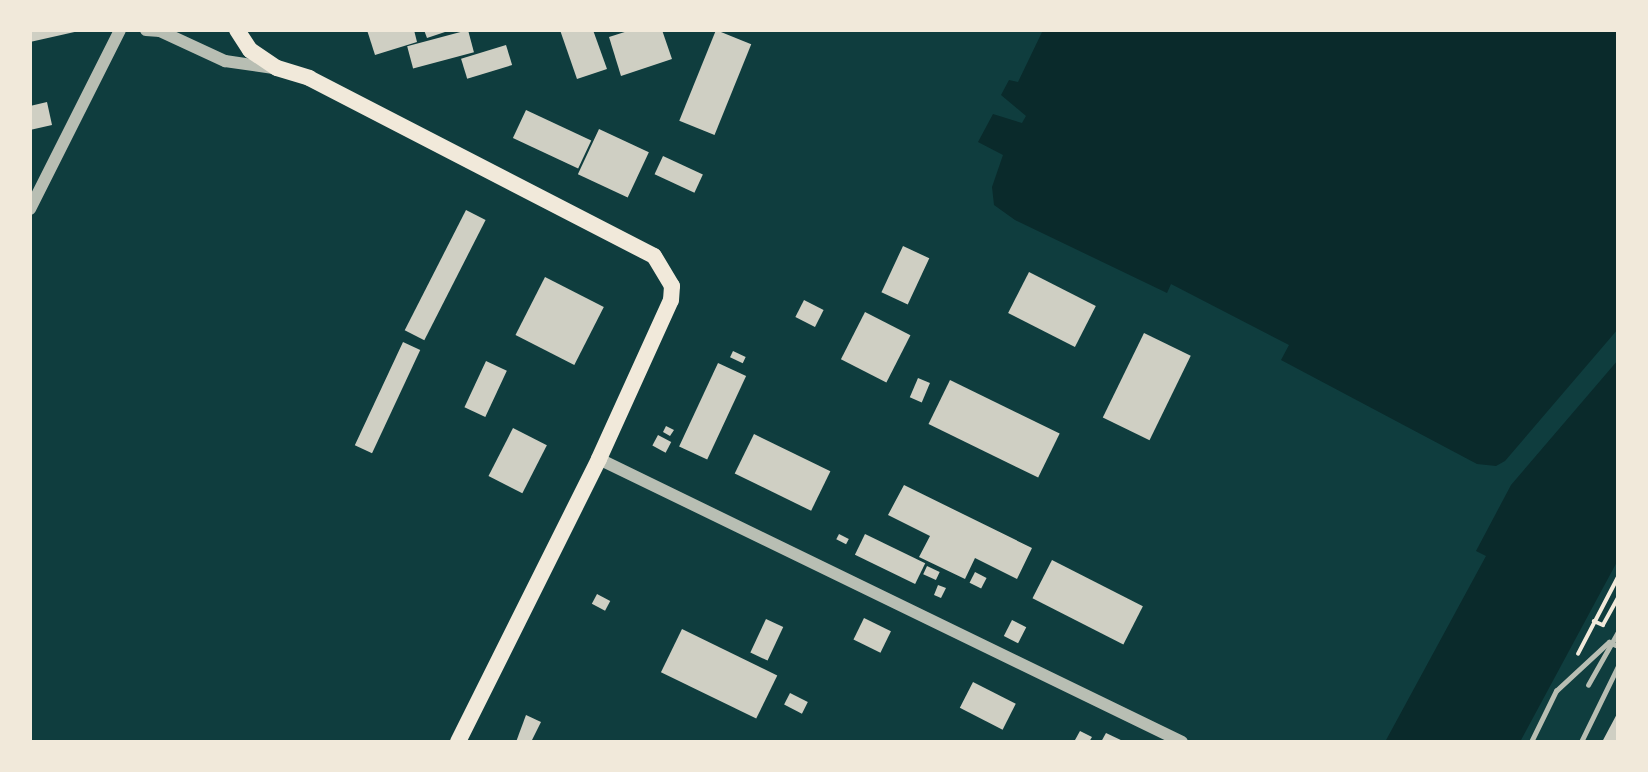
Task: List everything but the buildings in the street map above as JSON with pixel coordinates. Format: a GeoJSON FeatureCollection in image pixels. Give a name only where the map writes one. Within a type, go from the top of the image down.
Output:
{"type":"FeatureCollection","features":[{"type":"Feature","properties":{"kind":"highway"},"geometry":{"type":"LineString","coordinates":[[237,30],[250,50],[277,68],[309,78],[654,256],[667,272],[671,300],[599,459],[457,742]]}},
{"type":"Feature","properties":{"kind":"street"},"geometry":{"type":"LineString","coordinates":[[30,209],[119,31],[133,30]]}},
{"type":"Feature","properties":{"kind":"street"},"geometry":{"type":"LineString","coordinates":[[146,30],[160,31],[225,61],[277,68]]}},
{"type":"Feature","properties":{"kind":"street"},"geometry":{"type":"LineString","coordinates":[[599,459],[1182,742]]}},
{"type":"Feature","properties":{"kind":"lane"},"geometry":{"type":"LineString","coordinates":[[1531,742],[1556,691],[1618,632]]}},
{"type":"Feature","properties":{"kind":"lane"},"geometry":{"type":"LineString","coordinates":[[1609,642],[1618,646]]}},
{"type":"Feature","properties":{"kind":"lane"},"geometry":{"type":"LineString","coordinates":[[1588,685],[1609,642]]}},
{"type":"Feature","properties":{"kind":"lane"},"geometry":{"type":"LineString","coordinates":[[1581,742],[1618,666]]}},
{"type":"Feature","properties":{"kind":"path"},"geometry":{"type":"LineString","coordinates":[[1618,577],[1595,619],[1603,625],[1618,598]]}},
{"type":"Feature","properties":{"kind":"water"},"geometry":{"type":"Polygon","coordinates":[[[1043,30],[1618,30],[1618,329],[1505,461],[1496,466],[1477,464],[1281,360],[1289,345],[1171,284],[1167,293],[1015,220],[994,205],[992,187],[1003,155],[978,142],[993,114],[1022,123],[1026,116],[1001,95],[1009,80],[1018,82],[1043,30]]]}},
{"type":"Feature","properties":{"kind":"water"},"geometry":{"type":"Polygon","coordinates":[[[1618,360],[1618,560],[1520,742],[1385,742],[1486,556],[1476,551],[1511,485],[1618,360]]]}}]}
